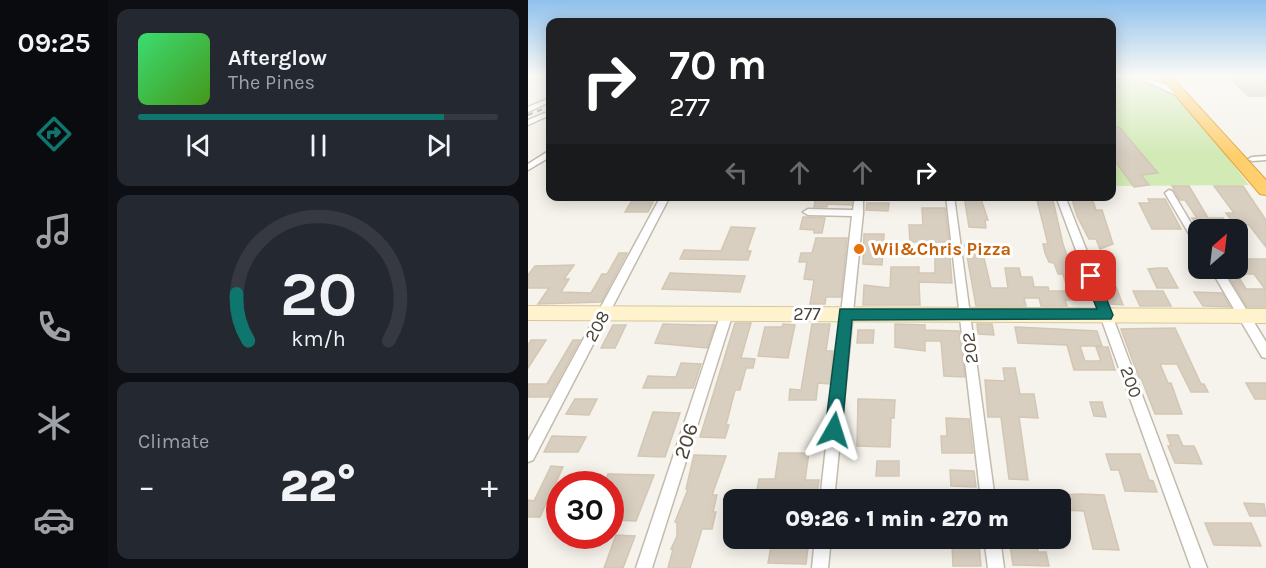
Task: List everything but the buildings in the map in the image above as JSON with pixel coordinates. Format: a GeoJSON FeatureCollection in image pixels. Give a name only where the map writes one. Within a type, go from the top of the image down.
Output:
{"type":"FeatureCollection","features":[{"type":"Feature","properties":{"kind":"highway"},"geometry":{"type":"LineString","coordinates":[[1189,103],[1266,190]]}},
{"type":"Feature","properties":{"kind":"highway"},"geometry":{"type":"LineString","coordinates":[[1203,103],[1259,159],[1266,175]]}},
{"type":"Feature","properties":{"kind":"street"},"geometry":{"type":"LineString","coordinates":[[528,110],[546,103]]}},
{"type":"Feature","properties":{"kind":"street"},"geometry":{"type":"LineString","coordinates":[[528,123],[546,115]]}},
{"type":"Feature","properties":{"kind":"street"},"geometry":{"type":"LineString","coordinates":[[528,168],[546,157]]}},
{"type":"Feature","properties":{"kind":"street"},"geometry":{"type":"LineString","coordinates":[[1169,193],[1188,225]]}},
{"type":"Feature","properties":{"kind":"street","name":"208"},"geometry":{"type":"LineString","coordinates":[[528,455],[663,201]]}},
{"type":"Feature","properties":{"kind":"street"},"geometry":{"type":"LineString","coordinates":[[828,489],[859,201]]}},
{"type":"Feature","properties":{"kind":"street","name":"202"},"geometry":{"type":"LineString","coordinates":[[951,201],[987,489]]}},
{"type":"Feature","properties":{"kind":"street","name":"200"},"geometry":{"type":"LineString","coordinates":[[1062,201],[1199,568]]}},
{"type":"Feature","properties":{"kind":"street"},"geometry":{"type":"LineString","coordinates":[[808,212],[858,213]]}},
{"type":"Feature","properties":{"kind":"street"},"geometry":{"type":"LineString","coordinates":[[1221,279],[1266,352]]}},
{"type":"Feature","properties":{"kind":"street","name":"277"},"geometry":{"type":"LineString","coordinates":[[528,313],[1266,316]]}},
{"type":"Feature","properties":{"kind":"street","name":"206"},"geometry":{"type":"LineString","coordinates":[[644,568],[727,314]]}},
{"type":"Feature","properties":{"kind":"street"},"geometry":{"type":"LineString","coordinates":[[820,568],[822,549]]}},
{"type":"Feature","properties":{"kind":"street"},"geometry":{"type":"LineString","coordinates":[[994,549],[996,568]]}},
{"type":"Feature","properties":{"kind":"green space"},"geometry":{"type":"Polygon","coordinates":[[[1116,103],[1182,103],[1199,120],[1249,185],[1116,186],[1116,103]]]}},
{"type":"Feature","properties":{"kind":"railway"},"geometry":{"type":"LineString","coordinates":[[528,115],[546,108]]}},
{"type":"Feature","properties":{"kind":"place","name":"Wil&Chris Pizza"},"geometry":{"type":"Point","coordinates":[859,249]}},
{"type":"Feature","properties":{"kind":"route"},"geometry":{"type":"LineString","coordinates":[[834,430],[845,314],[1106,315],[1091,276]]}}]}
